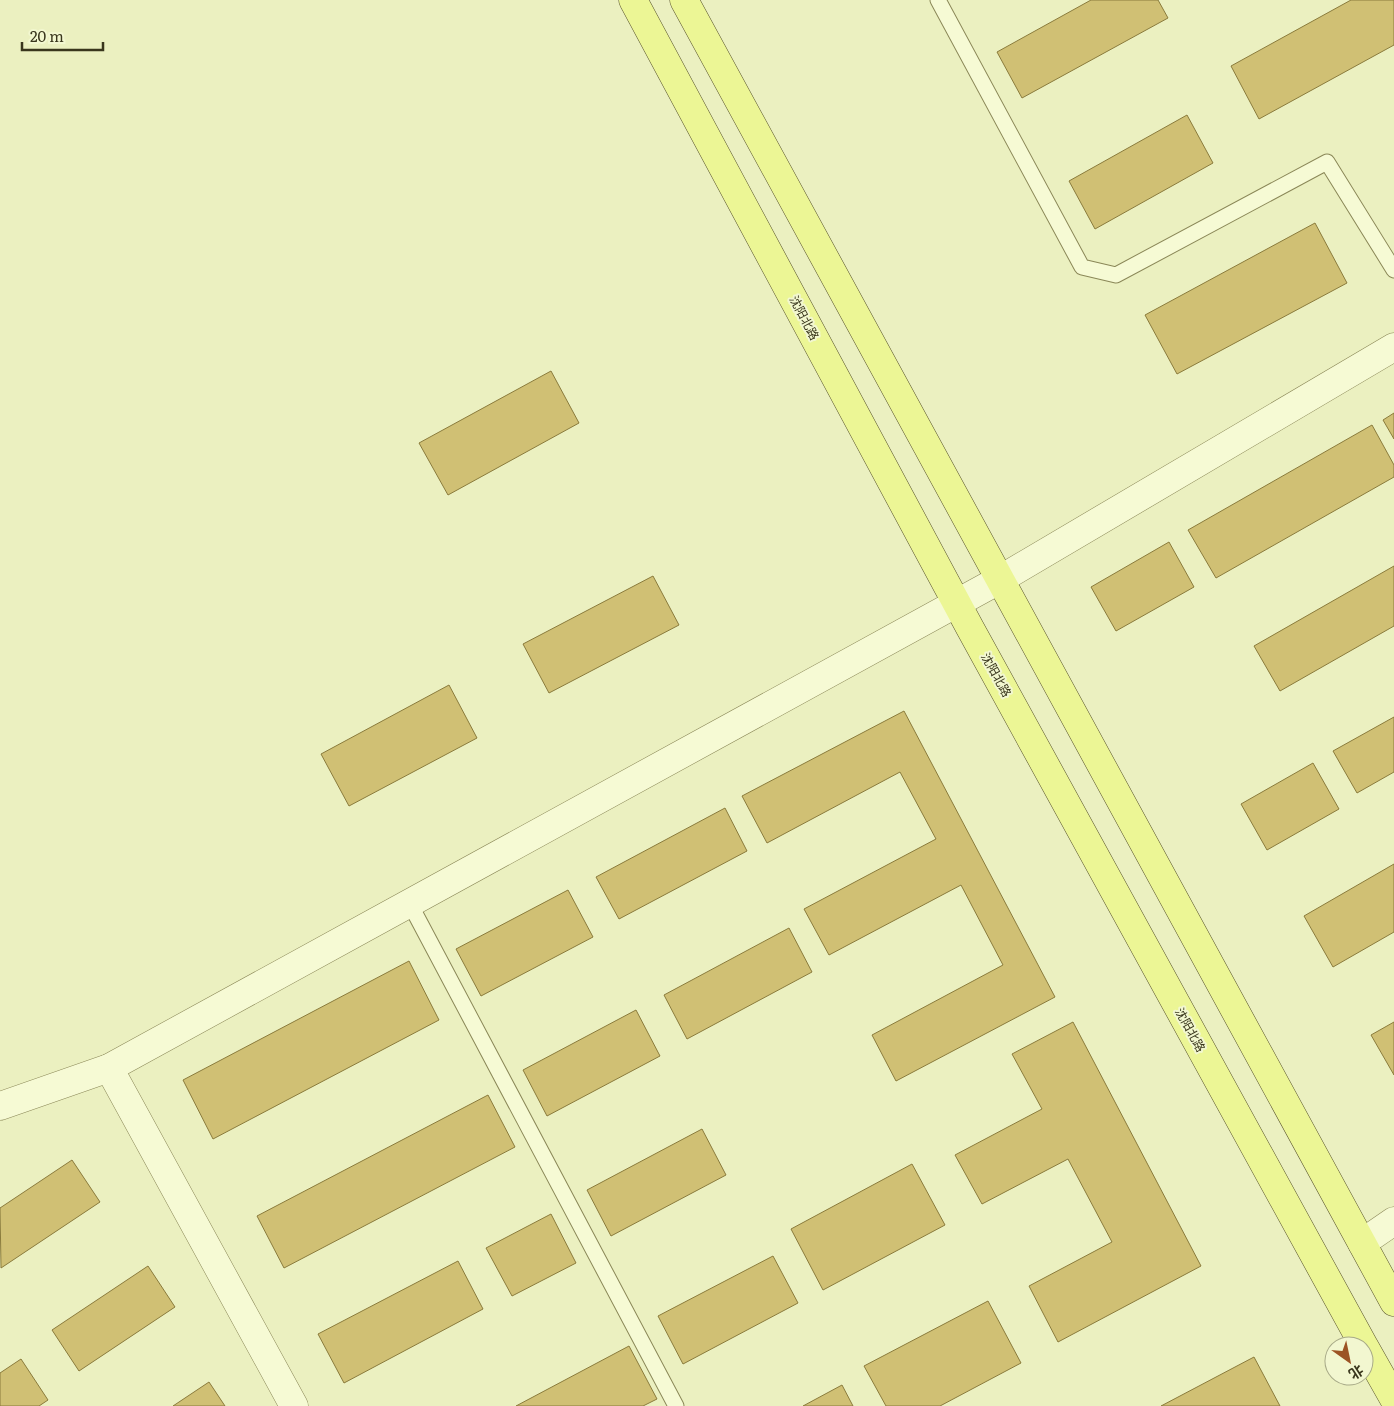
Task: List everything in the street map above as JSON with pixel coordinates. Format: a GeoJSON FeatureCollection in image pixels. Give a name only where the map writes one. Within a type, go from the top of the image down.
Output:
{"type":"FeatureCollection","features":[{"type":"Feature","properties":{"kind":"main road","name":"沈阳北路"},"geometry":{"type":"LineString","coordinates":[[633,0],[956,602],[1359,1336]]}},
{"type":"Feature","properties":{"kind":"main road"},"geometry":{"type":"LineString","coordinates":[[684,0],[1394,1302]]}},
{"type":"Feature","properties":{"kind":"main road","name":"沈阳北路"},"geometry":{"type":"LineString","coordinates":[[1374,1364],[1394,1399]]}},
{"type":"Feature","properties":{"kind":"street"},"geometry":{"type":"LineString","coordinates":[[0,1106],[109,1068],[999,580],[1394,347]]}},
{"type":"Feature","properties":{"kind":"street"},"geometry":{"type":"LineString","coordinates":[[109,1068],[294,1406]]}},
{"type":"Feature","properties":{"kind":"street"},"geometry":{"type":"LineString","coordinates":[[1362,1242],[1394,1221]]}},
{"type":"Feature","properties":{"kind":"lane"},"geometry":{"type":"LineString","coordinates":[[938,0],[1082,267],[1116,275],[1327,162],[1394,270]]}},
{"type":"Feature","properties":{"kind":"lane"},"geometry":{"type":"LineString","coordinates":[[410,904],[676,1406]]}},
{"type":"Feature","properties":{"kind":"building"},"geometry":{"type":"Polygon","coordinates":[[[1091,0],[1158,0],[1168,18],[1022,98],[997,52],[1091,0]]]}},
{"type":"Feature","properties":{"kind":"building"},"geometry":{"type":"Polygon","coordinates":[[[1351,0],[1394,0],[1394,45],[1259,119],[1231,66],[1351,0]]]}},
{"type":"Feature","properties":{"kind":"building"},"geometry":{"type":"Polygon","coordinates":[[[1187,115],[1213,163],[1095,229],[1069,181],[1187,115]]]}},
{"type":"Feature","properties":{"kind":"building"},"geometry":{"type":"Polygon","coordinates":[[[1315,223],[1347,283],[1177,374],[1145,315],[1315,223]]]}},
{"type":"Feature","properties":{"kind":"building"},"geometry":{"type":"Polygon","coordinates":[[[551,371],[579,423],[448,495],[419,443],[551,371]]]}},
{"type":"Feature","properties":{"kind":"building"},"geometry":{"type":"Polygon","coordinates":[[[1394,413],[1394,439],[1383,420],[1394,413]]]}},
{"type":"Feature","properties":{"kind":"building"},"geometry":{"type":"Polygon","coordinates":[[[1372,425],[1394,465],[1394,477],[1216,578],[1188,530],[1372,425]]]}},
{"type":"Feature","properties":{"kind":"building"},"geometry":{"type":"Polygon","coordinates":[[[1169,542],[1194,587],[1116,631],[1091,587],[1169,542]]]}},
{"type":"Feature","properties":{"kind":"building"},"geometry":{"type":"Polygon","coordinates":[[[1394,566],[1394,626],[1280,691],[1254,646],[1394,566]]]}},
{"type":"Feature","properties":{"kind":"building"},"geometry":{"type":"Polygon","coordinates":[[[653,576],[679,625],[549,693],[523,644],[653,576]]]}},
{"type":"Feature","properties":{"kind":"building"},"geometry":{"type":"Polygon","coordinates":[[[449,685],[477,738],[349,806],[321,754],[449,685]]]}},
{"type":"Feature","properties":{"kind":"building"},"geometry":{"type":"Polygon","coordinates":[[[904,711],[1055,997],[896,1081],[872,1035],[1003,965],[961,885],[829,955],[804,909],[936,839],[900,772],[767,843],[742,796],[904,711]]]}},
{"type":"Feature","properties":{"kind":"building"},"geometry":{"type":"Polygon","coordinates":[[[1394,717],[1394,772],[1357,793],[1333,751],[1394,717]]]}},
{"type":"Feature","properties":{"kind":"building"},"geometry":{"type":"Polygon","coordinates":[[[1313,763],[1339,809],[1267,850],[1241,804],[1313,763]]]}},
{"type":"Feature","properties":{"kind":"building"},"geometry":{"type":"Polygon","coordinates":[[[725,808],[747,851],[619,919],[596,877],[725,808]]]}},
{"type":"Feature","properties":{"kind":"building"},"geometry":{"type":"Polygon","coordinates":[[[1394,864],[1394,932],[1333,967],[1304,916],[1394,864]]]}},
{"type":"Feature","properties":{"kind":"building"},"geometry":{"type":"Polygon","coordinates":[[[568,890],[593,937],[481,996],[456,949],[568,890]]]}},
{"type":"Feature","properties":{"kind":"building"},"geometry":{"type":"Polygon","coordinates":[[[789,928],[812,972],[687,1039],[664,995],[789,928]]]}},
{"type":"Feature","properties":{"kind":"building"},"geometry":{"type":"Polygon","coordinates":[[[409,961],[439,1020],[213,1139],[183,1080],[409,961]]]}},
{"type":"Feature","properties":{"kind":"building"},"geometry":{"type":"Polygon","coordinates":[[[636,1010],[660,1056],[547,1116],[523,1070],[636,1010]]]}},
{"type":"Feature","properties":{"kind":"building"},"geometry":{"type":"Polygon","coordinates":[[[1073,1022],[1201,1266],[1058,1342],[1029,1286],[1112,1242],[1068,1159],[982,1204],[955,1155],[1042,1109],[1012,1054],[1073,1022]]]}},
{"type":"Feature","properties":{"kind":"building"},"geometry":{"type":"Polygon","coordinates":[[[1394,1022],[1394,1075],[1371,1035],[1394,1022]]]}},
{"type":"Feature","properties":{"kind":"building"},"geometry":{"type":"Polygon","coordinates":[[[488,1095],[515,1147],[284,1268],[257,1216],[488,1095]]]}},
{"type":"Feature","properties":{"kind":"building"},"geometry":{"type":"Polygon","coordinates":[[[702,1129],[726,1175],[611,1236],[587,1190],[702,1129]]]}},
{"type":"Feature","properties":{"kind":"building"},"geometry":{"type":"Polygon","coordinates":[[[72,1160],[100,1202],[1,1268],[0,1208],[72,1160]]]}},
{"type":"Feature","properties":{"kind":"building"},"geometry":{"type":"Polygon","coordinates":[[[912,1164],[945,1225],[823,1290],[791,1229],[912,1164]]]}},
{"type":"Feature","properties":{"kind":"building"},"geometry":{"type":"Polygon","coordinates":[[[551,1214],[576,1263],[512,1296],[486,1248],[551,1214]]]}},
{"type":"Feature","properties":{"kind":"building"},"geometry":{"type":"Polygon","coordinates":[[[773,1256],[798,1303],[683,1364],[658,1316],[773,1256]]]}},
{"type":"Feature","properties":{"kind":"building"},"geometry":{"type":"Polygon","coordinates":[[[458,1261],[483,1309],[344,1383],[318,1334],[458,1261]]]}},
{"type":"Feature","properties":{"kind":"building"},"geometry":{"type":"Polygon","coordinates":[[[148,1266],[175,1307],[79,1371],[52,1330],[148,1266]]]}},
{"type":"Feature","properties":{"kind":"building"},"geometry":{"type":"Polygon","coordinates":[[[988,1301],[1021,1363],[940,1406],[886,1406],[864,1366],[988,1301]]]}},
{"type":"Feature","properties":{"kind":"building"},"geometry":{"type":"Polygon","coordinates":[[[629,1346],[657,1399],[643,1406],[516,1406],[629,1346]]]}},
{"type":"Feature","properties":{"kind":"building"},"geometry":{"type":"Polygon","coordinates":[[[1254,1357],[1280,1406],[1161,1406],[1254,1357]]]}},
{"type":"Feature","properties":{"kind":"building"},"geometry":{"type":"Polygon","coordinates":[[[21,1359],[48,1400],[39,1406],[0,1406],[0,1373],[21,1359]]]}},
{"type":"Feature","properties":{"kind":"building"},"geometry":{"type":"Polygon","coordinates":[[[209,1382],[225,1406],[173,1406],[209,1382]]]}},
{"type":"Feature","properties":{"kind":"building"},"geometry":{"type":"Polygon","coordinates":[[[842,1385],[853,1406],[803,1406],[842,1385]]]}}]}
